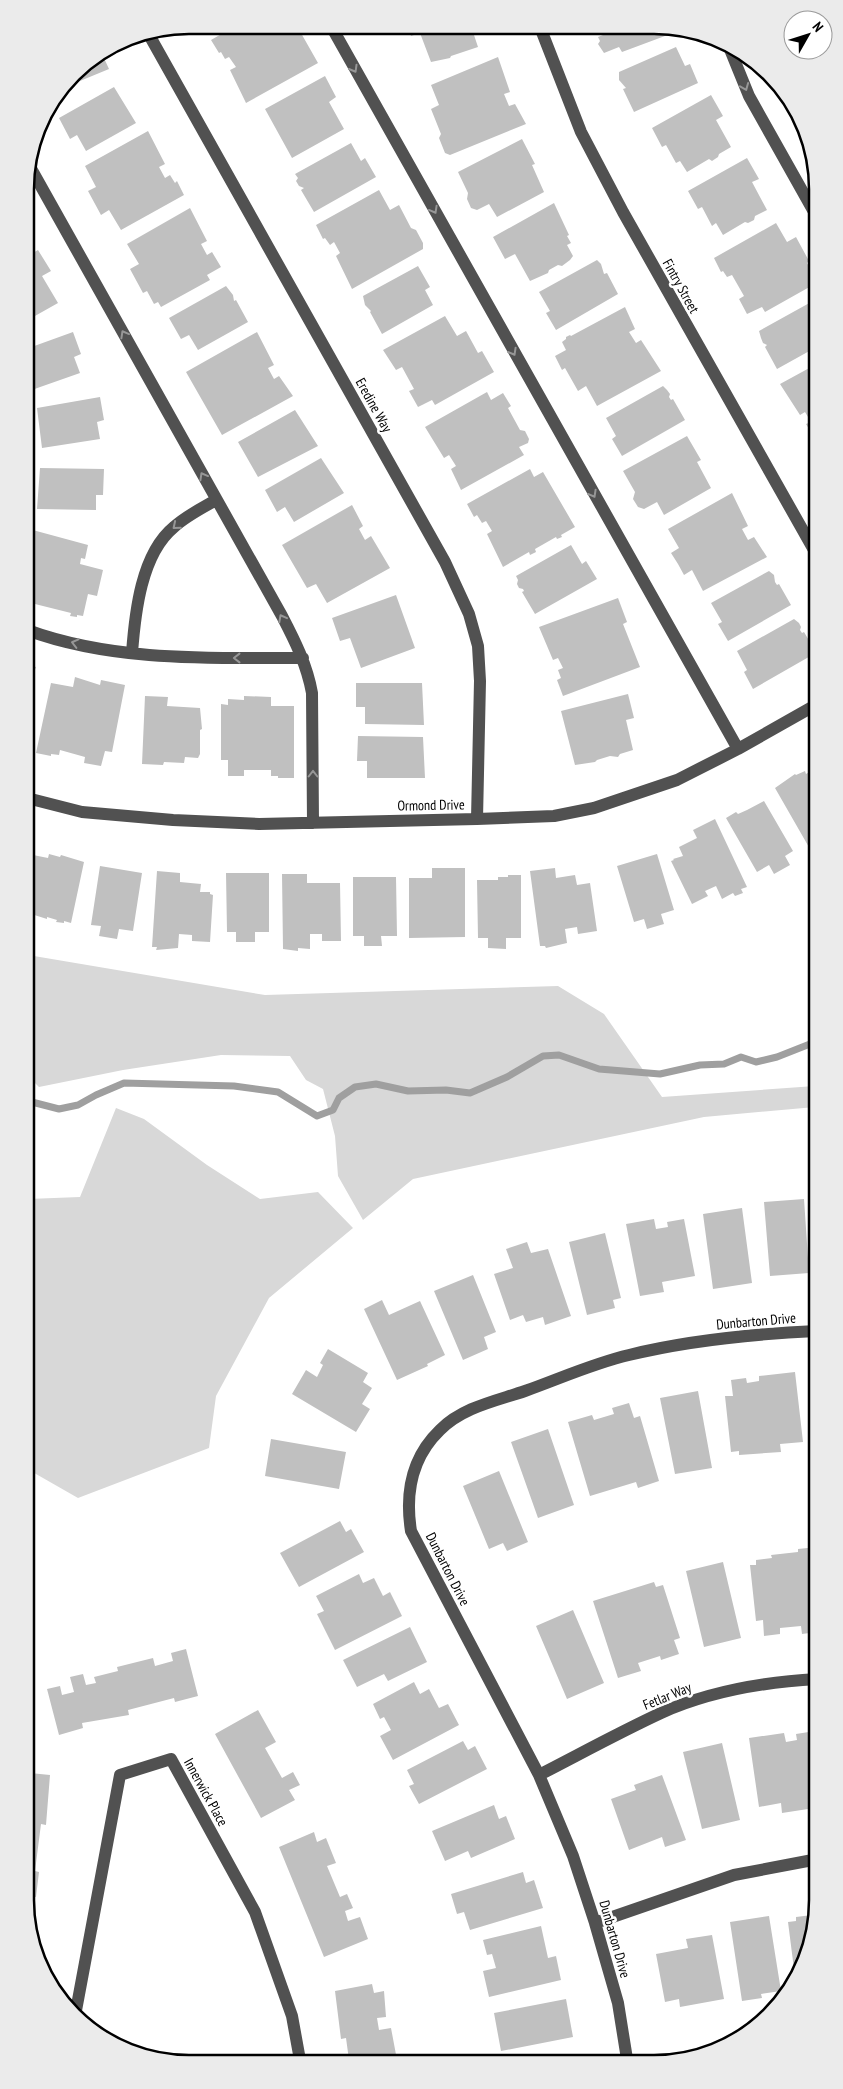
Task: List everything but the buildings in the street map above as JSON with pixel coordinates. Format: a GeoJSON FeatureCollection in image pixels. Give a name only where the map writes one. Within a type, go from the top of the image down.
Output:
{"type":"FeatureCollection","features":[{"type":"Feature","properties":{"kind":"street"},"geometry":{"type":"LineString","coordinates":[[336,34],[738,749]]}},
{"type":"Feature","properties":{"kind":"street","name":"Fintry Street"},"geometry":{"type":"LineString","coordinates":[[543,34],[581,132],[623,212],[809,541]]}},
{"type":"Feature","properties":{"kind":"street","name":"Eredine Way"},"geometry":{"type":"LineString","coordinates":[[151,39],[445,562],[463,600],[478,646],[480,681],[477,820]]}},
{"type":"Feature","properties":{"kind":"street"},"geometry":{"type":"LineString","coordinates":[[732,55],[749,96],[809,203]]}},
{"type":"Feature","properties":{"kind":"street"},"geometry":{"type":"LineString","coordinates":[[34,175],[282,616],[303,658],[309,675],[312,693],[313,823]]}},
{"type":"Feature","properties":{"kind":"street"},"geometry":{"type":"LineString","coordinates":[[132,653],[134,626],[142,586],[154,550],[172,528],[216,500]]}},
{"type":"Feature","properties":{"kind":"street"},"geometry":{"type":"LineString","coordinates":[[34,632],[96,649],[132,653],[219,658],[303,658]]}},
{"type":"Feature","properties":{"kind":"street","name":"Ormond Drive"},"geometry":{"type":"LineString","coordinates":[[34,800],[82,812],[259,824],[477,820],[554,816],[594,808],[677,780],[738,749],[809,709]]}},
{"type":"Feature","properties":{"kind":"street","name":"Dunbarton Drive"},"geometry":{"type":"LineString","coordinates":[[626,2055],[618,2003],[573,1856],[539,1775],[411,1531],[408,1512],[410,1483],[416,1465],[425,1448],[440,1429],[468,1410],[628,1355],[714,1339],[809,1331]]}},
{"type":"Feature","properties":{"kind":"street","name":"Fetlar Way"},"geometry":{"type":"LineString","coordinates":[[539,1775],[662,1713],[699,1699],[747,1687],[786,1681],[809,1680]]}},
{"type":"Feature","properties":{"kind":"street","name":"Innerwick Place"},"geometry":{"type":"LineString","coordinates":[[77,2007],[120,1774],[171,1759],[255,1912],[292,2016],[299,2055]]}},
{"type":"Feature","properties":{"kind":"street"},"geometry":{"type":"LineString","coordinates":[[595,1923],[734,1875],[809,1861]]}},
{"type":"Feature","properties":{"kind":"shaded area"},"geometry":{"type":"Polygon","coordinates":[[[34,956],[265,995],[558,986],[604,1014],[662,1097],[809,1086],[809,1108],[704,1117],[413,1179],[363,1220],[338,1176],[335,1136],[323,1089],[306,1080],[290,1056],[221,1055],[123,1070],[39,1087],[34,1082],[34,956]]]}},
{"type":"Feature","properties":{"kind":"shaded area"},"geometry":{"type":"Polygon","coordinates":[[[116,1108],[144,1119],[207,1165],[260,1199],[318,1192],[353,1228],[269,1298],[216,1396],[209,1448],[78,1498],[34,1473],[34,1199],[80,1197],[116,1108]]]}},
{"type":"Feature","properties":{"kind":"waterway"},"geometry":{"type":"LineString","coordinates":[[34,1103],[59,1109],[78,1105],[124,1083],[234,1086],[278,1092],[317,1116],[333,1110],[339,1098],[355,1087],[376,1084],[408,1091],[446,1090],[470,1093],[507,1077],[543,1056],[559,1055],[599,1069],[660,1074],[700,1065],[724,1064],[741,1057],[756,1062],[777,1057],[809,1044]]}}]}
